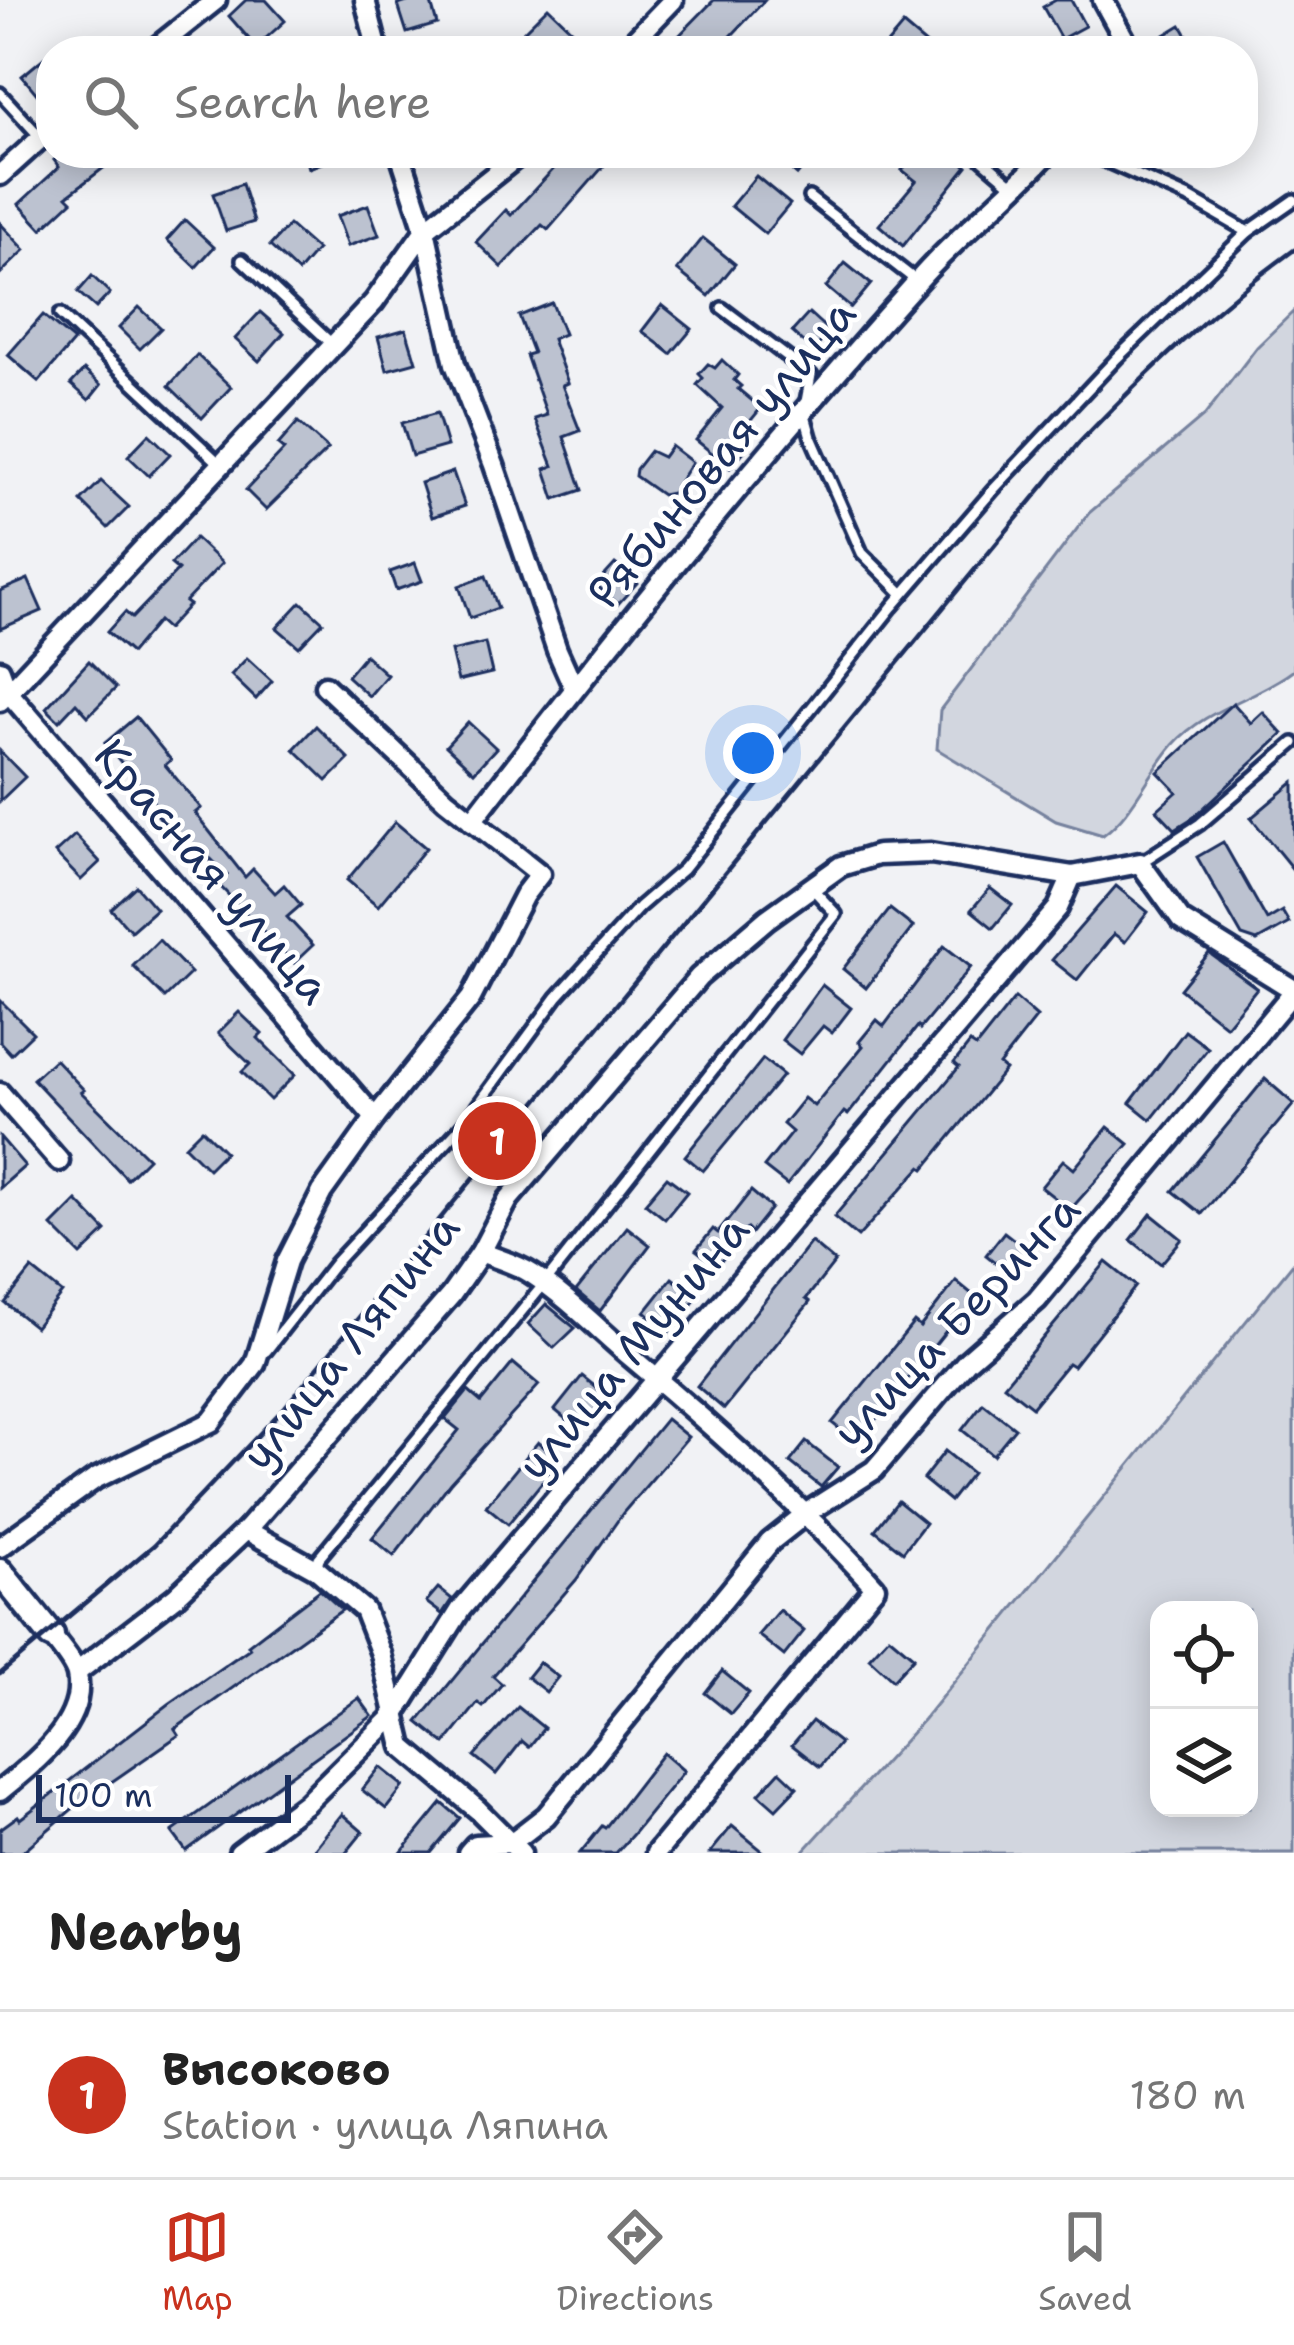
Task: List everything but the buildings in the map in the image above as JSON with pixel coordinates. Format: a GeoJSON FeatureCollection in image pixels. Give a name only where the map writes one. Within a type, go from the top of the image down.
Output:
{"type":"FeatureCollection","features":[{"type":"Feature","properties":{"kind":"street"},"geometry":{"type":"LineString","coordinates":[[171,36],[216,0]]}},
{"type":"Feature","properties":{"kind":"street"},"geometry":{"type":"LineString","coordinates":[[365,0],[374,36]]}},
{"type":"Feature","properties":{"kind":"street"},"geometry":{"type":"LineString","coordinates":[[638,36],[673,0]]}},
{"type":"Feature","properties":{"kind":"street"},"geometry":{"type":"LineString","coordinates":[[1103,0],[1120,36]]}},
{"type":"Feature","properties":{"kind":"street"},"geometry":{"type":"LineString","coordinates":[[0,176],[36,143]]}},
{"type":"Feature","properties":{"kind":"street"},"geometry":{"type":"LineString","coordinates":[[405,168],[425,230],[455,364],[574,688]]}},
{"type":"Feature","properties":{"kind":"street"},"geometry":{"type":"LineString","coordinates":[[4,696],[374,302],[425,230],[503,168]]}},
{"type":"Feature","properties":{"kind":"street","name":"Рябиновая улица"},"geometry":{"type":"LineString","coordinates":[[472,820],[574,688],[804,412],[918,282],[1035,168]]}},
{"type":"Feature","properties":{"kind":"street","name":"Красная улица"},"geometry":{"type":"LineString","coordinates":[[0,670],[4,696],[374,1118]]}},
{"type":"Feature","properties":{"kind":"street"},"geometry":{"type":"LineString","coordinates":[[0,1547],[94,1479],[211,1422],[255,1364],[287,1261],[322,1192],[374,1118],[471,998],[524,895],[540,874],[472,820],[326,686]]}},
{"type":"Feature","properties":{"kind":"street","name":"улица Ляпина"},"geometry":{"type":"LineString","coordinates":[[77,1672],[175,1597],[246,1530],[438,1310],[481,1252],[508,1200],[699,976],[767,919],[841,866],[877,855],[931,853],[1072,876]]}},
{"type":"Feature","properties":{"kind":"street"},"geometry":{"type":"LineString","coordinates":[[1072,876],[1140,863],[1181,920],[1294,991]]}},
{"type":"Feature","properties":{"kind":"street","name":"улица Мунина"},"geometry":{"type":"LineString","coordinates":[[239,1853],[306,1803],[394,1716],[461,1609],[1058,908],[1072,876]]}},
{"type":"Feature","properties":{"kind":"street","name":"улица Беринга"},"geometry":{"type":"LineString","coordinates":[[516,1848],[770,1542],[874,1470],[967,1361],[1036,1300],[1294,991]]}},
{"type":"Feature","properties":{"kind":"street"},"geometry":{"type":"LineString","coordinates":[[0,1093],[59,1161]]}},
{"type":"Feature","properties":{"kind":"street"},"geometry":{"type":"LineString","coordinates":[[481,1252],[530,1272],[657,1379],[808,1512],[875,1587],[656,1853]]}},
{"type":"Feature","properties":{"kind":"street"},"geometry":{"type":"LineString","coordinates":[[246,1530],[316,1569],[364,1610],[381,1654],[403,1747],[516,1848]]}},
{"type":"Feature","properties":{"kind":"street"},"geometry":{"type":"LineString","coordinates":[[0,1572],[77,1672],[77,1699],[50,1750],[0,1791]]}},
{"type":"Feature","properties":{"kind":"street"},"geometry":{"type":"LineString","coordinates":[[468,1853],[475,1845],[516,1848]]}},
{"type":"Feature","properties":{"kind":"lane"},"geometry":{"type":"LineString","coordinates":[[0,93],[36,125]]}},
{"type":"Feature","properties":{"kind":"lane"},"geometry":{"type":"LineString","coordinates":[[993,168],[1017,188]]}},
{"type":"Feature","properties":{"kind":"lane"},"geometry":{"type":"LineString","coordinates":[[1121,168],[1189,198],[1248,232]]}},
{"type":"Feature","properties":{"kind":"lane"},"geometry":{"type":"LineString","coordinates":[[809,196],[918,282]]}},
{"type":"Feature","properties":{"kind":"lane"},"geometry":{"type":"LineString","coordinates":[[255,1364],[335,1264],[467,1120],[557,997],[639,907],[683,868],[903,593],[1117,358],[1248,232],[1294,200]]}},
{"type":"Feature","properties":{"kind":"lane"},"geometry":{"type":"LineString","coordinates":[[242,260],[332,344]]}},
{"type":"Feature","properties":{"kind":"lane"},"geometry":{"type":"LineString","coordinates":[[722,308],[811,375],[804,412],[862,553],[903,593]]}},
{"type":"Feature","properties":{"kind":"lane"},"geometry":{"type":"LineString","coordinates":[[60,314],[219,463]]}},
{"type":"Feature","properties":{"kind":"lane"},"geometry":{"type":"LineString","coordinates":[[1140,863],[1200,824],[1294,743]]}},
{"type":"Feature","properties":{"kind":"lane"},"geometry":{"type":"LineString","coordinates":[[316,1569],[320,1558],[836,914],[811,887]]}},
{"type":"Feature","properties":{"kind":"shaded area"},"geometry":{"type":"Polygon","coordinates":[[[1294,311],[1294,670],[1186,732],[1124,815],[1103,835],[1056,821],[937,749],[940,710],[1089,513],[1205,415],[1257,347],[1294,311]]]}},
{"type":"Feature","properties":{"kind":"shaded area"},"geometry":{"type":"Polygon","coordinates":[[[1294,1262],[1294,1853],[802,1853],[924,1719],[1294,1262]]]}},
{"type":"Feature","properties":{"kind":"railway"},"geometry":{"type":"LineString","coordinates":[[0,1674],[154,1545],[285,1407],[1079,443],[1182,341],[1294,250]]}},
{"type":"Feature","properties":{"kind":"place","name":"Высоково"},"geometry":{"type":"Point","coordinates":[497,1141]}}]}
